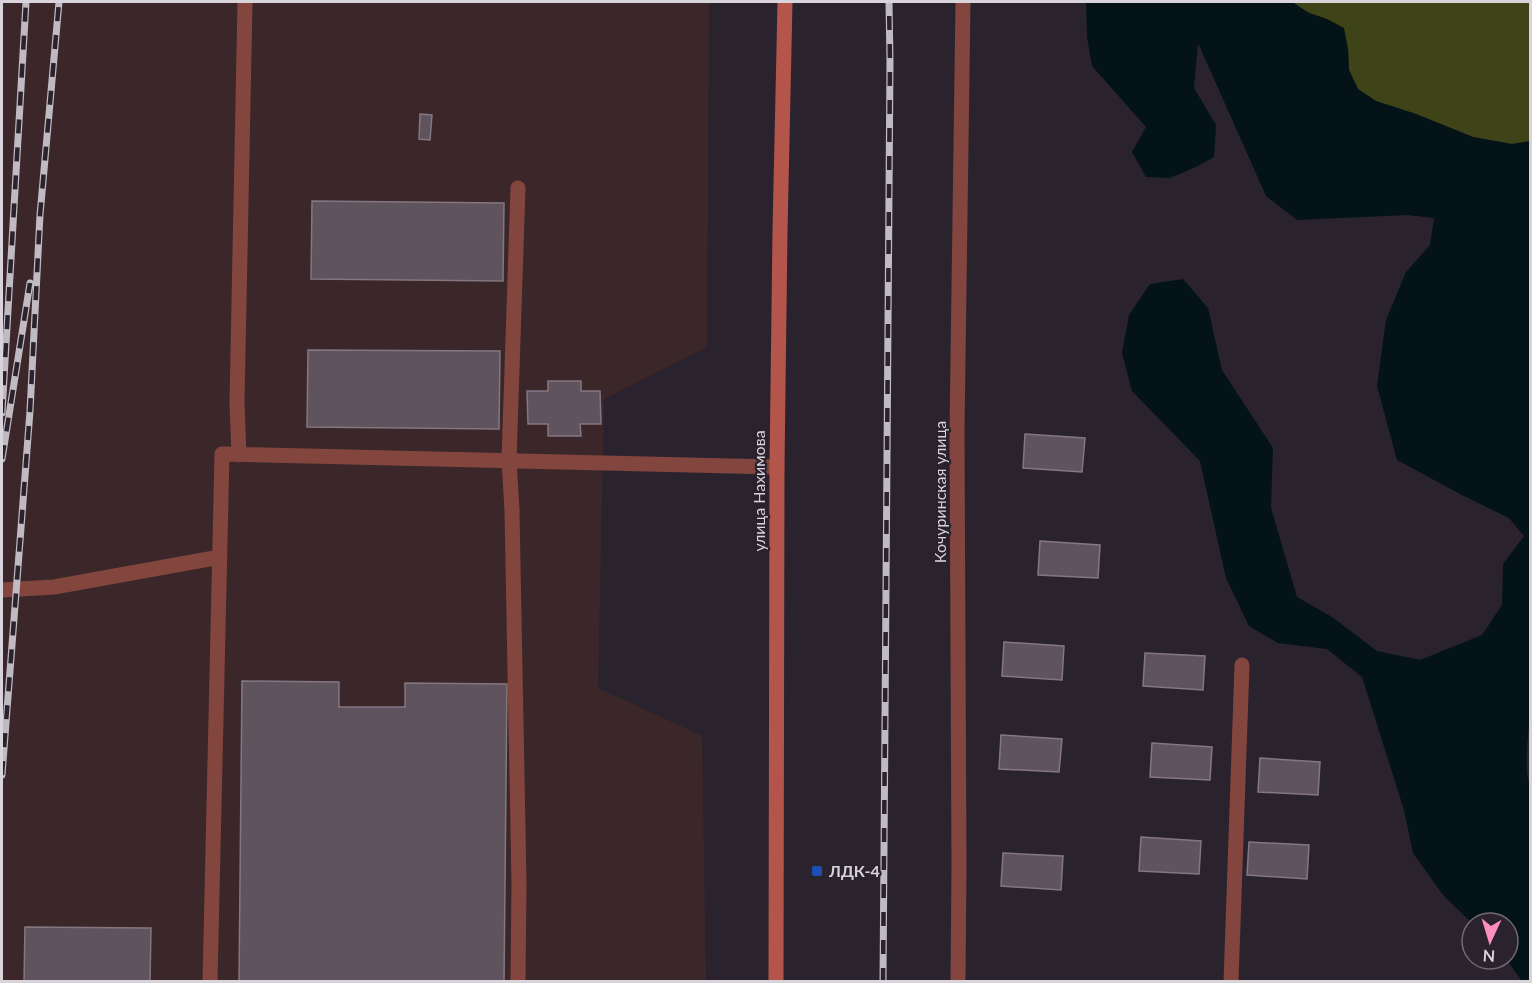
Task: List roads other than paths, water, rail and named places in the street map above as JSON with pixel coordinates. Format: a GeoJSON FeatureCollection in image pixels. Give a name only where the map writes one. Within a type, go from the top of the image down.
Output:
{"type":"FeatureCollection","features":[{"type":"Feature","properties":{"kind":"main road","name":"улица Нахимова"},"geometry":{"type":"LineString","coordinates":[[776,981],[777,467],[785,2]]}},
{"type":"Feature","properties":{"kind":"street"},"geometry":{"type":"LineString","coordinates":[[239,455],[237,403],[245,2]]}},
{"type":"Feature","properties":{"kind":"street","name":"Кочуринская улица"},"geometry":{"type":"LineString","coordinates":[[958,981],[957,431],[963,2]]}},
{"type":"Feature","properties":{"kind":"street"},"geometry":{"type":"LineString","coordinates":[[518,188],[509,460],[512,510],[519,883],[518,981]]}},
{"type":"Feature","properties":{"kind":"street"},"geometry":{"type":"LineString","coordinates":[[210,981],[222,454],[777,467]]}},
{"type":"Feature","properties":{"kind":"street"},"geometry":{"type":"LineString","coordinates":[[2,590],[54,587],[220,557]]}},
{"type":"Feature","properties":{"kind":"street"},"geometry":{"type":"LineString","coordinates":[[1231,981],[1242,665]]}},
{"type":"Feature","properties":{"kind":"railway"},"geometry":{"type":"LineString","coordinates":[[2,413],[26,2]]}},
{"type":"Feature","properties":{"kind":"railway"},"geometry":{"type":"LineString","coordinates":[[2,775],[30,411],[40,215],[59,2]]}},
{"type":"Feature","properties":{"kind":"railway"},"geometry":{"type":"LineString","coordinates":[[883,982],[889,2]]}},
{"type":"Feature","properties":{"kind":"railway"},"geometry":{"type":"LineString","coordinates":[[2,459],[30,283]]}},
{"type":"Feature","properties":{"kind":"place","name":"ЛДК-4"},"geometry":{"type":"Point","coordinates":[817,871]}}]}
